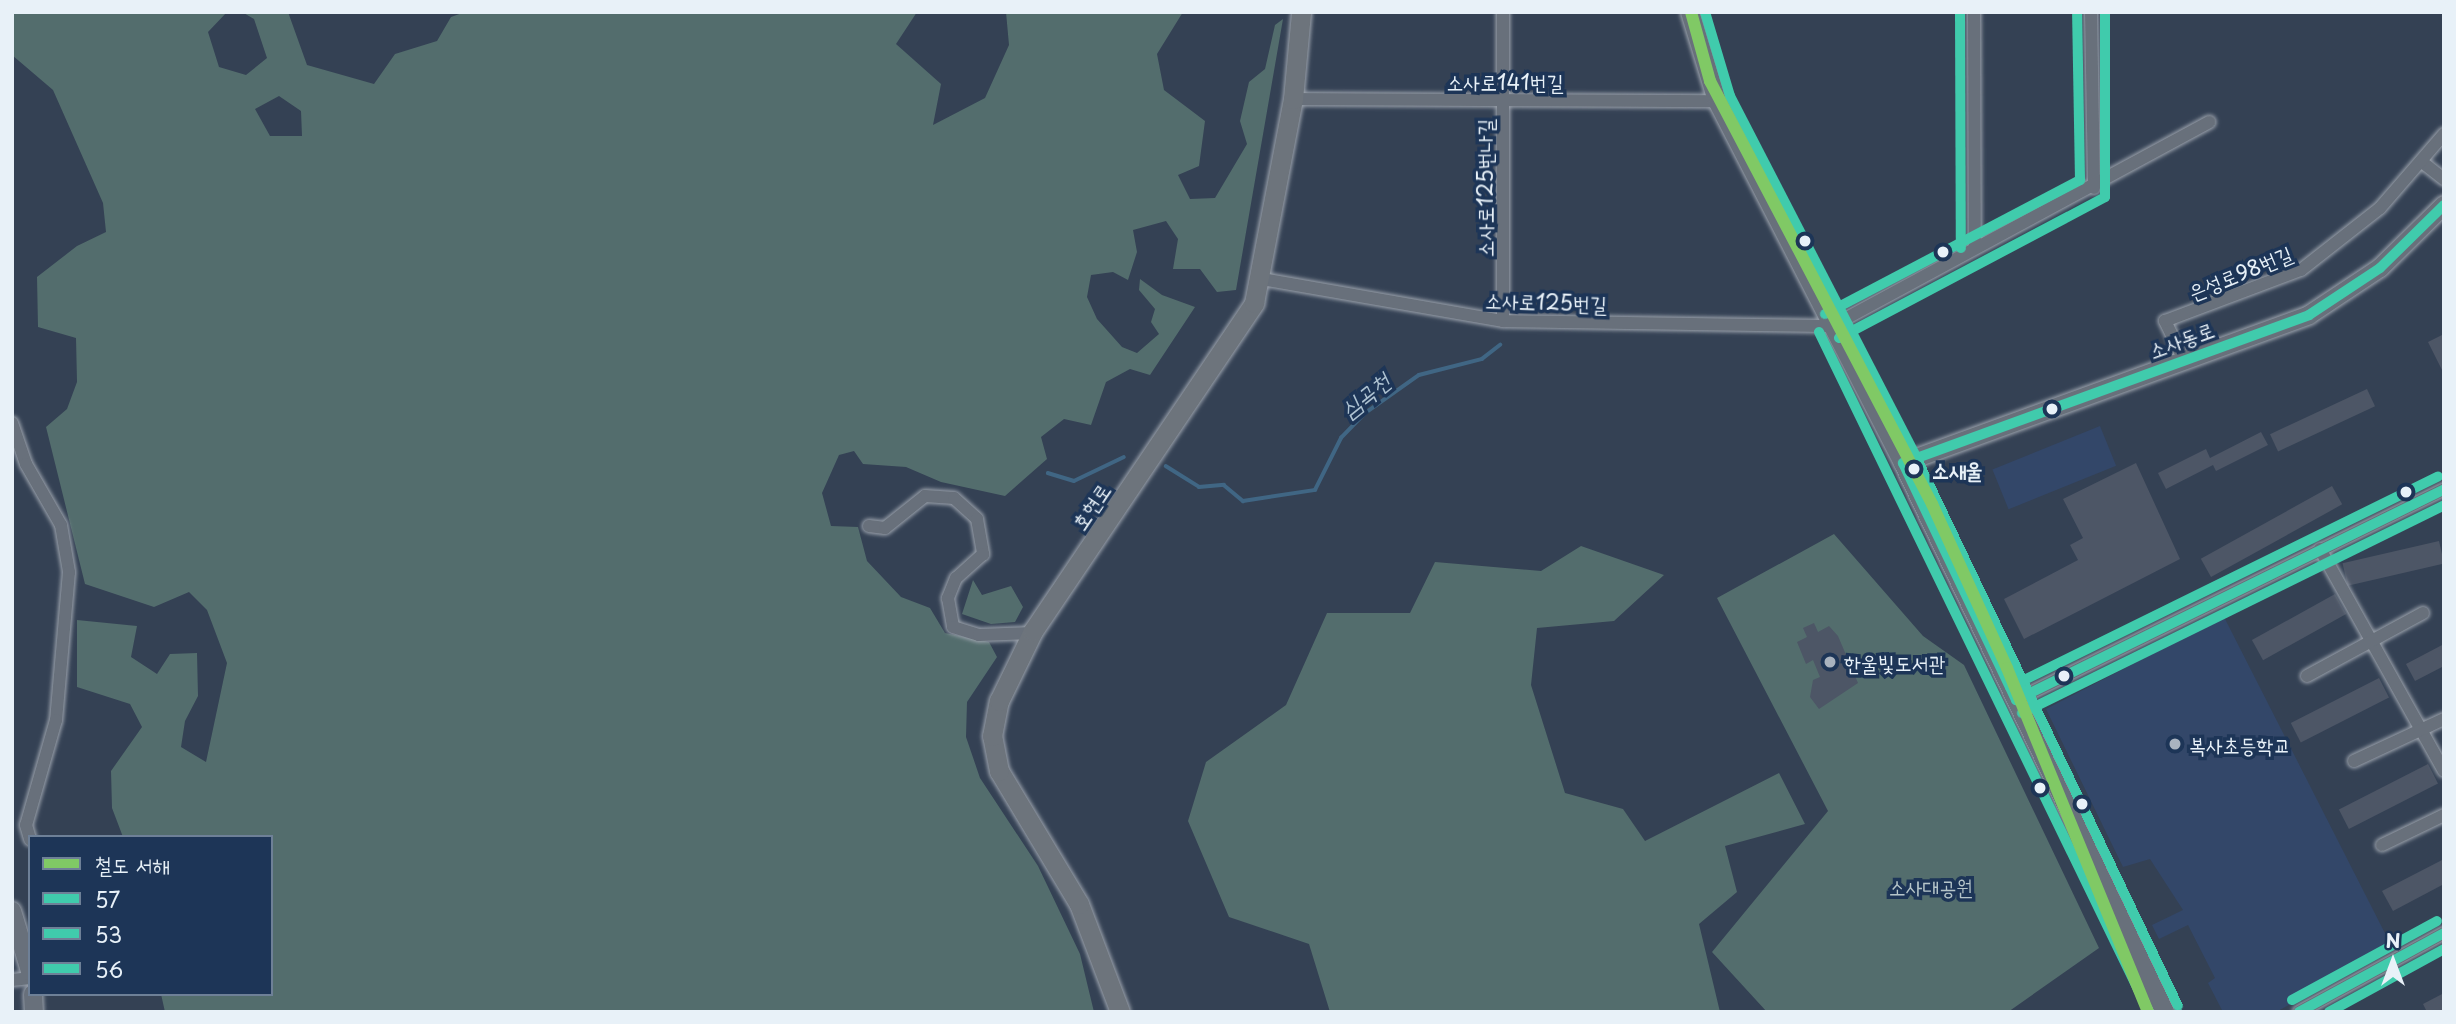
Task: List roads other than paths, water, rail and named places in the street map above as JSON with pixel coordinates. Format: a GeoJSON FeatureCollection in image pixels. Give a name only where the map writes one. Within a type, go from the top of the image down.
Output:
{"type":"FeatureCollection","features":[{"type":"Feature","properties":{"kind":"main road","name":"호현로"},"geometry":{"type":"LineString","coordinates":[[1120,1012],[1079,904],[999,771],[992,736],[999,701],[1032,633],[1237,329],[1262,279],[1293,99],[1301,12]]}},
{"type":"Feature","properties":{"kind":"street","name":"소사로125번나길"},"geometry":{"type":"LineString","coordinates":[[1503,12],[1503,321]]}},
{"type":"Feature","properties":{"kind":"street"},"geometry":{"type":"LineString","coordinates":[[1690,12],[1717,101],[1903,463],[2165,1012]]}},
{"type":"Feature","properties":{"kind":"street"},"geometry":{"type":"LineString","coordinates":[[1973,12],[1975,248]]}},
{"type":"Feature","properties":{"kind":"street"},"geometry":{"type":"LineString","coordinates":[[2091,12],[2094,188]]}},
{"type":"Feature","properties":{"kind":"street","name":"소사로141번길"},"geometry":{"type":"LineString","coordinates":[[1293,99],[1717,101]]}},
{"type":"Feature","properties":{"kind":"street"},"geometry":{"type":"LineString","coordinates":[[1832,326],[1975,248],[2094,188],[2209,122]]}},
{"type":"Feature","properties":{"kind":"street","name":"은성로98번길"},"geometry":{"type":"LineString","coordinates":[[2185,362],[2165,321],[2301,270],[2381,208],[2444,134]]}},
{"type":"Feature","properties":{"kind":"street"},"geometry":{"type":"LineString","coordinates":[[2422,162],[2441,177]]}},
{"type":"Feature","properties":{"kind":"street","name":"소사동로"},"geometry":{"type":"LineString","coordinates":[[1903,463],[2185,362],[2326,306],[2379,268],[2444,205]]}},
{"type":"Feature","properties":{"kind":"street","name":"소사로125번길"},"geometry":{"type":"LineString","coordinates":[[1262,279],[1503,321],[1832,326]]}},
{"type":"Feature","properties":{"kind":"street"},"geometry":{"type":"LineString","coordinates":[[12,423],[26,464],[61,525],[69,572],[58,710],[26,825],[29,835]]}},
{"type":"Feature","properties":{"kind":"street"},"geometry":{"type":"LineString","coordinates":[[2016,699],[2444,489]]}},
{"type":"Feature","properties":{"kind":"street"},"geometry":{"type":"LineString","coordinates":[[869,526],[885,528],[925,496],[954,498],[977,519],[983,554],[956,578],[948,598],[953,627],[979,635],[1032,633]]}},
{"type":"Feature","properties":{"kind":"street"},"geometry":{"type":"LineString","coordinates":[[2320,550],[2444,771]]}},
{"type":"Feature","properties":{"kind":"street"},"geometry":{"type":"LineString","coordinates":[[2307,676],[2423,613]]}},
{"type":"Feature","properties":{"kind":"street"},"geometry":{"type":"LineString","coordinates":[[2354,761],[2444,719]]}},
{"type":"Feature","properties":{"kind":"street"},"geometry":{"type":"LineString","coordinates":[[2382,845],[2444,815]]}},
{"type":"Feature","properties":{"kind":"street"},"geometry":{"type":"LineString","coordinates":[[12,911],[28,964]]}},
{"type":"Feature","properties":{"kind":"street"},"geometry":{"type":"LineString","coordinates":[[2299,1012],[2444,933]]}},
{"type":"Feature","properties":{"kind":"waterway","name":"심곡천"},"geometry":{"type":"LineString","coordinates":[[1166,466],[1199,487],[1224,485],[1243,501],[1315,490],[1341,438],[1364,414],[1419,375],[1482,359],[1500,345]]}},
{"type":"Feature","properties":{"kind":"waterway","name":"심곡천"},"geometry":{"type":"LineString","coordinates":[[1048,473],[1074,481],[1124,457]]}},
{"type":"Feature","properties":{"kind":"rail line","name":"서해"},"geometry":{"type":"LineString","coordinates":[[1691,12],[1710,81],[1932,504],[2007,668],[2148,1012]]}},
{"type":"Feature","properties":{"kind":"place","name":"소새울"},"geometry":{"type":"Point","coordinates":[1914,469]}},
{"type":"Feature","properties":{"kind":"place","name":"한울빛도서관"},"geometry":{"type":"Point","coordinates":[1830,662]}},
{"type":"Feature","properties":{"kind":"place","name":"복사초등학교"},"geometry":{"type":"Point","coordinates":[2175,744]}},
{"type":"Feature","properties":{"kind":"park label","name":"소사대공원"},"geometry":{"type":"Point","coordinates":[1931,886]}}]}
